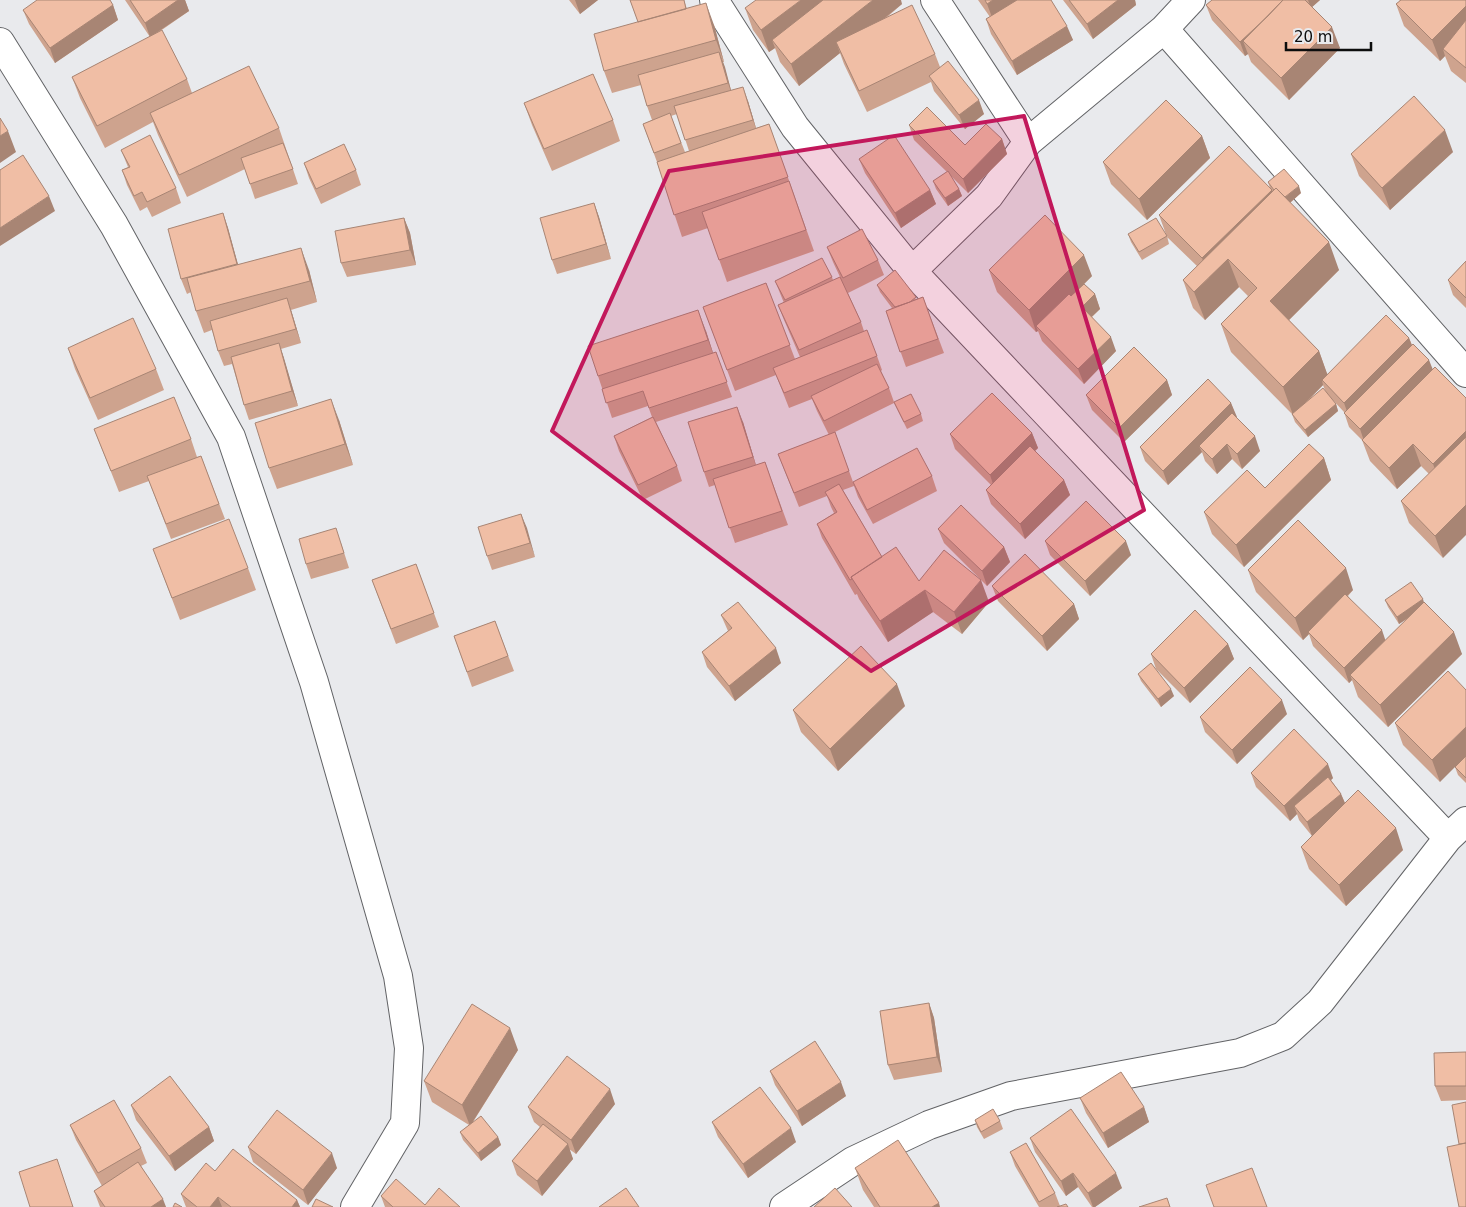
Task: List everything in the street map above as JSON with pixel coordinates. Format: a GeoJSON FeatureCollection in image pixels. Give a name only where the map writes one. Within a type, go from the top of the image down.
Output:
{"type":"FeatureCollection","features":[{"type":"Feature","properties":{"kind":"street"},"geometry":{"type":"LineString","coordinates":[[714,0],[795,127],[912,271],[1457,830],[1320,1002],[1283,1036],[1240,1053],[1010,1096],[929,1125],[853,1161],[784,1207]]}},
{"type":"Feature","properties":{"kind":"street"},"geometry":{"type":"LineString","coordinates":[[935,0],[1028,142]]}},
{"type":"Feature","properties":{"kind":"street"},"geometry":{"type":"LineString","coordinates":[[912,271],[989,196],[1028,142],[1164,29],[1191,0]]}},
{"type":"Feature","properties":{"kind":"street"},"geometry":{"type":"LineString","coordinates":[[1164,29],[1466,373]]}},
{"type":"Feature","properties":{"kind":"street"},"geometry":{"type":"LineString","coordinates":[[0,42],[114,225],[231,437],[314,682],[398,976],[409,1048],[405,1123],[355,1207]]}},
{"type":"Feature","properties":{"kind":"highlighted area"},"geometry":{"type":"Polygon","coordinates":[[[1024,116],[1144,510],[871,671],[552,431],[669,171],[1024,116]]]}},
{"type":"Feature","properties":{"kind":"building"},"geometry":{"type":"Polygon","coordinates":[[[37,0],[110,0],[113,5],[50,48],[23,10],[37,0]]]}},
{"type":"Feature","properties":{"kind":"building"},"geometry":{"type":"Polygon","coordinates":[[[130,0],[178,0],[145,23],[130,0]]]}},
{"type":"Feature","properties":{"kind":"building"},"geometry":{"type":"Polygon","coordinates":[[[630,0],[684,0],[686,9],[638,22],[630,0]]]}},
{"type":"Feature","properties":{"kind":"building"},"geometry":{"type":"Polygon","coordinates":[[[756,0],[801,0],[761,30],[745,8],[756,0]]]}},
{"type":"Feature","properties":{"kind":"building"},"geometry":{"type":"Polygon","coordinates":[[[823,0],[873,0],[791,64],[772,40],[823,0]]]}},
{"type":"Feature","properties":{"kind":"building"},"geometry":{"type":"Polygon","coordinates":[[[985,0],[993,0],[987,4],[985,0]]]}},
{"type":"Feature","properties":{"kind":"building"},"geometry":{"type":"Polygon","coordinates":[[[1017,0],[1051,0],[1067,26],[1012,61],[986,19],[1017,0]]]}},
{"type":"Feature","properties":{"kind":"building"},"geometry":{"type":"Polygon","coordinates":[[[1069,0],[1118,0],[1087,24],[1069,0]]]}},
{"type":"Feature","properties":{"kind":"building"},"geometry":{"type":"Polygon","coordinates":[[[1212,0],[1283,0],[1240,42],[1206,5],[1212,0]]]}},
{"type":"Feature","properties":{"kind":"building"},"geometry":{"type":"Polygon","coordinates":[[[1283,0],[1305,0],[1332,27],[1281,78],[1243,41],[1283,0]]]}},
{"type":"Feature","properties":{"kind":"building"},"geometry":{"type":"Polygon","coordinates":[[[1401,0],[1466,0],[1466,6],[1432,40],[1396,4],[1401,0]]]}},
{"type":"Feature","properties":{"kind":"building"},"geometry":{"type":"Polygon","coordinates":[[[706,3],[716,40],[604,71],[594,34],[706,3]]]}},
{"type":"Feature","properties":{"kind":"building"},"geometry":{"type":"Polygon","coordinates":[[[912,5],[935,54],[859,91],[836,42],[912,5]]]}},
{"type":"Feature","properties":{"kind":"building"},"geometry":{"type":"Polygon","coordinates":[[[1466,20],[1466,68],[1443,49],[1466,20]]]}},
{"type":"Feature","properties":{"kind":"building"},"geometry":{"type":"Polygon","coordinates":[[[162,30],[187,79],[97,126],[72,77],[162,30]]]}},
{"type":"Feature","properties":{"kind":"building"},"geometry":{"type":"Polygon","coordinates":[[[719,52],[728,83],[647,106],[638,75],[719,52]]]}},
{"type":"Feature","properties":{"kind":"building"},"geometry":{"type":"Polygon","coordinates":[[[948,61],[979,100],[959,115],[929,76],[948,61]]]}},
{"type":"Feature","properties":{"kind":"building"},"geometry":{"type":"Polygon","coordinates":[[[249,66],[279,128],[179,175],[150,113],[249,66]]]}},
{"type":"Feature","properties":{"kind":"building"},"geometry":{"type":"Polygon","coordinates":[[[593,74],[613,120],[544,149],[524,103],[593,74]]]}},
{"type":"Feature","properties":{"kind":"building"},"geometry":{"type":"Polygon","coordinates":[[[743,87],[753,120],[685,140],[674,106],[743,87]]]}},
{"type":"Feature","properties":{"kind":"building"},"geometry":{"type":"Polygon","coordinates":[[[1414,96],[1445,130],[1382,188],[1351,154],[1414,96]]]}},
{"type":"Feature","properties":{"kind":"building"},"geometry":{"type":"Polygon","coordinates":[[[1166,100],[1202,136],[1139,199],[1103,162],[1166,100]]]}},
{"type":"Feature","properties":{"kind":"building"},"geometry":{"type":"Polygon","coordinates":[[[927,107],[965,145],[986,124],[1002,139],[963,179],[909,125],[927,107]]]}},
{"type":"Feature","properties":{"kind":"building"},"geometry":{"type":"Polygon","coordinates":[[[670,113],[681,143],[654,153],[643,124],[670,113]]]}},
{"type":"Feature","properties":{"kind":"building"},"geometry":{"type":"Polygon","coordinates":[[[0,118],[8,131],[0,136],[0,118]]]}},
{"type":"Feature","properties":{"kind":"building"},"geometry":{"type":"Polygon","coordinates":[[[769,124],[788,177],[674,215],[657,162],[769,124]]]}},
{"type":"Feature","properties":{"kind":"building"},"geometry":{"type":"Polygon","coordinates":[[[150,135],[176,188],[147,202],[142,192],[134,196],[122,170],[130,167],[121,150],[150,135]]]}},
{"type":"Feature","properties":{"kind":"building"},"geometry":{"type":"Polygon","coordinates":[[[894,135],[930,190],[895,213],[859,159],[894,135]]]}},
{"type":"Feature","properties":{"kind":"building"},"geometry":{"type":"Polygon","coordinates":[[[283,143],[293,169],[250,184],[241,158],[283,143]]]}},
{"type":"Feature","properties":{"kind":"building"},"geometry":{"type":"Polygon","coordinates":[[[344,144],[356,170],[316,189],[304,163],[344,144]]]}},
{"type":"Feature","properties":{"kind":"building"},"geometry":{"type":"Polygon","coordinates":[[[1229,146],[1272,190],[1202,258],[1159,215],[1229,146]]]}},
{"type":"Feature","properties":{"kind":"building"},"geometry":{"type":"Polygon","coordinates":[[[23,155],[49,196],[0,228],[0,170],[23,155]]]}},
{"type":"Feature","properties":{"kind":"building"},"geometry":{"type":"Polygon","coordinates":[[[1284,169],[1299,186],[1285,197],[1276,188],[1274,190],[1268,182],[1284,169]]]}},
{"type":"Feature","properties":{"kind":"building"},"geometry":{"type":"Polygon","coordinates":[[[948,171],[959,189],[945,198],[933,181],[948,171]]]}},
{"type":"Feature","properties":{"kind":"building"},"geometry":{"type":"Polygon","coordinates":[[[789,181],[806,230],[719,260],[702,212],[789,181]]]}},
{"type":"Feature","properties":{"kind":"building"},"geometry":{"type":"Polygon","coordinates":[[[1276,188],[1329,242],[1270,301],[1319,351],[1283,387],[1221,324],[1257,288],[1228,259],[1194,292],[1183,280],[1276,188]]]}},
{"type":"Feature","properties":{"kind":"building"},"geometry":{"type":"Polygon","coordinates":[[[594,203],[606,244],[552,260],[540,218],[594,203]]]}},
{"type":"Feature","properties":{"kind":"building"},"geometry":{"type":"Polygon","coordinates":[[[223,213],[237,264],[181,279],[168,229],[223,213]]]}},
{"type":"Feature","properties":{"kind":"building"},"geometry":{"type":"Polygon","coordinates":[[[1045,215],[1084,255],[1029,310],[989,270],[1045,215]]]}},
{"type":"Feature","properties":{"kind":"building"},"geometry":{"type":"Polygon","coordinates":[[[404,218],[410,250],[341,263],[335,231],[404,218]]]}},
{"type":"Feature","properties":{"kind":"building"},"geometry":{"type":"Polygon","coordinates":[[[1156,218],[1167,236],[1139,252],[1128,234],[1156,218]]]}},
{"type":"Feature","properties":{"kind":"building"},"geometry":{"type":"Polygon","coordinates":[[[862,229],[878,260],[843,278],[827,247],[862,229]]]}},
{"type":"Feature","properties":{"kind":"building"},"geometry":{"type":"Polygon","coordinates":[[[301,248],[310,281],[196,311],[187,278],[301,248]]]}},
{"type":"Feature","properties":{"kind":"building"},"geometry":{"type":"Polygon","coordinates":[[[822,258],[832,277],[785,300],[775,281],[822,258]]]}},
{"type":"Feature","properties":{"kind":"building"},"geometry":{"type":"Polygon","coordinates":[[[1466,261],[1466,298],[1448,280],[1466,261]]]}},
{"type":"Feature","properties":{"kind":"building"},"geometry":{"type":"Polygon","coordinates":[[[895,270],[916,297],[910,302],[895,307],[877,285],[895,270]]]}},
{"type":"Feature","properties":{"kind":"building"},"geometry":{"type":"Polygon","coordinates":[[[840,277],[861,322],[799,350],[778,305],[840,277]]]}},
{"type":"Feature","properties":{"kind":"building"},"geometry":{"type":"Polygon","coordinates":[[[766,283],[790,345],[727,370],[703,307],[766,283]]]}},
{"type":"Feature","properties":{"kind":"building"},"geometry":{"type":"Polygon","coordinates":[[[1084,284],[1095,294],[1082,307],[1111,337],[1078,369],[1036,326],[1069,294],[1071,296],[1084,284]]]}},
{"type":"Feature","properties":{"kind":"building"},"geometry":{"type":"Polygon","coordinates":[[[923,297],[938,339],[900,352],[886,311],[923,297]]]}},
{"type":"Feature","properties":{"kind":"building"},"geometry":{"type":"Polygon","coordinates":[[[287,298],[296,329],[218,351],[210,321],[287,298]]]}},
{"type":"Feature","properties":{"kind":"building"},"geometry":{"type":"Polygon","coordinates":[[[698,310],[708,340],[598,376],[588,346],[698,310]]]}},
{"type":"Feature","properties":{"kind":"building"},"geometry":{"type":"Polygon","coordinates":[[[1386,315],[1409,338],[1344,403],[1322,380],[1386,315]]]}},
{"type":"Feature","properties":{"kind":"building"},"geometry":{"type":"Polygon","coordinates":[[[133,318],[156,369],[90,398],[68,348],[133,318]]]}},
{"type":"Feature","properties":{"kind":"building"},"geometry":{"type":"Polygon","coordinates":[[[867,330],[877,356],[784,393],[773,368],[867,330]]]}},
{"type":"Feature","properties":{"kind":"building"},"geometry":{"type":"Polygon","coordinates":[[[279,343],[292,391],[244,405],[231,357],[279,343]]]}},
{"type":"Feature","properties":{"kind":"building"},"geometry":{"type":"Polygon","coordinates":[[[1413,344],[1429,360],[1360,429],[1344,413],[1413,344]]]}},
{"type":"Feature","properties":{"kind":"building"},"geometry":{"type":"Polygon","coordinates":[[[1134,347],[1167,380],[1119,428],[1086,395],[1134,347]]]}},
{"type":"Feature","properties":{"kind":"building"},"geometry":{"type":"Polygon","coordinates":[[[716,352],[727,382],[649,408],[643,391],[606,403],[602,389],[716,352]]]}},
{"type":"Feature","properties":{"kind":"building"},"geometry":{"type":"Polygon","coordinates":[[[877,364],[889,388],[824,421],[811,396],[877,364]]]}},
{"type":"Feature","properties":{"kind":"building"},"geometry":{"type":"Polygon","coordinates":[[[1435,367],[1466,398],[1466,431],[1433,464],[1413,444],[1389,468],[1362,440],[1435,367]]]}},
{"type":"Feature","properties":{"kind":"building"},"geometry":{"type":"Polygon","coordinates":[[[1208,379],[1231,403],[1163,471],[1140,447],[1208,379]]]}},
{"type":"Feature","properties":{"kind":"building"},"geometry":{"type":"Polygon","coordinates":[[[1323,388],[1336,404],[1305,430],[1292,414],[1323,388]]]}},
{"type":"Feature","properties":{"kind":"building"},"geometry":{"type":"Polygon","coordinates":[[[992,393],[1032,433],[990,475],[950,434],[992,393]]]}},
{"type":"Feature","properties":{"kind":"building"},"geometry":{"type":"Polygon","coordinates":[[[911,394],[921,414],[904,422],[894,402],[911,394]]]}},
{"type":"Feature","properties":{"kind":"building"},"geometry":{"type":"Polygon","coordinates":[[[174,397],[191,439],[111,471],[94,429],[174,397]]]}},
{"type":"Feature","properties":{"kind":"building"},"geometry":{"type":"Polygon","coordinates":[[[331,399],[345,444],[269,468],[255,423],[331,399]]]}},
{"type":"Feature","properties":{"kind":"building"},"geometry":{"type":"Polygon","coordinates":[[[737,407],[753,457],[704,472],[688,422],[737,407]]]}},
{"type":"Feature","properties":{"kind":"building"},"geometry":{"type":"Polygon","coordinates":[[[1232,413],[1255,436],[1237,454],[1227,444],[1212,459],[1199,446],[1232,413]]]}},
{"type":"Feature","properties":{"kind":"building"},"geometry":{"type":"Polygon","coordinates":[[[653,417],[677,466],[638,485],[614,436],[653,417]]]}},
{"type":"Feature","properties":{"kind":"building"},"geometry":{"type":"Polygon","coordinates":[[[835,432],[849,471],[794,493],[778,454],[835,432]]]}},
{"type":"Feature","properties":{"kind":"building"},"geometry":{"type":"Polygon","coordinates":[[[1466,437],[1466,505],[1435,536],[1401,501],[1466,437]]]}},
{"type":"Feature","properties":{"kind":"building"},"geometry":{"type":"Polygon","coordinates":[[[1309,444],[1324,458],[1236,545],[1204,512],[1247,470],[1265,488],[1309,444]]]}},
{"type":"Feature","properties":{"kind":"building"},"geometry":{"type":"Polygon","coordinates":[[[1030,446],[1064,480],[1020,524],[986,490],[1030,446]]]}},
{"type":"Feature","properties":{"kind":"building"},"geometry":{"type":"Polygon","coordinates":[[[917,448],[932,476],[867,510],[853,482],[917,448]]]}},
{"type":"Feature","properties":{"kind":"building"},"geometry":{"type":"Polygon","coordinates":[[[201,456],[219,504],[166,524],[147,476],[201,456]]]}},
{"type":"Feature","properties":{"kind":"building"},"geometry":{"type":"Polygon","coordinates":[[[765,462],[782,511],[729,528],[713,479],[765,462]]]}},
{"type":"Feature","properties":{"kind":"building"},"geometry":{"type":"Polygon","coordinates":[[[839,484],[882,557],[851,577],[852,579],[850,580],[817,524],[837,512],[825,492],[839,484]]]}},
{"type":"Feature","properties":{"kind":"building"},"geometry":{"type":"Polygon","coordinates":[[[1086,501],[1126,541],[1085,581],[1045,541],[1086,501]]]}},
{"type":"Feature","properties":{"kind":"building"},"geometry":{"type":"Polygon","coordinates":[[[961,505],[1004,547],[982,571],[938,529],[961,505]]]}},
{"type":"Feature","properties":{"kind":"building"},"geometry":{"type":"Polygon","coordinates":[[[521,514],[530,543],[487,556],[478,527],[521,514]]]}},
{"type":"Feature","properties":{"kind":"building"},"geometry":{"type":"Polygon","coordinates":[[[229,519],[248,568],[172,598],[153,549],[229,519]]]}},
{"type":"Feature","properties":{"kind":"building"},"geometry":{"type":"Polygon","coordinates":[[[1298,520],[1346,568],[1295,618],[1248,570],[1298,520]]]}},
{"type":"Feature","properties":{"kind":"building"},"geometry":{"type":"Polygon","coordinates":[[[336,528],[344,553],[306,564],[299,539],[336,528]]]}},
{"type":"Feature","properties":{"kind":"building"},"geometry":{"type":"Polygon","coordinates":[[[896,547],[919,581],[944,550],[981,580],[954,612],[925,590],[880,621],[851,577],[896,547]]]}},
{"type":"Feature","properties":{"kind":"building"},"geometry":{"type":"Polygon","coordinates":[[[1025,554],[1074,604],[1042,636],[992,586],[1025,554]]]}},
{"type":"Feature","properties":{"kind":"building"},"geometry":{"type":"Polygon","coordinates":[[[416,564],[434,613],[391,629],[372,580],[416,564]]]}},
{"type":"Feature","properties":{"kind":"building"},"geometry":{"type":"Polygon","coordinates":[[[1411,582],[1423,599],[1397,617],[1385,600],[1411,582]]]}},
{"type":"Feature","properties":{"kind":"building"},"geometry":{"type":"Polygon","coordinates":[[[1345,594],[1382,630],[1344,668],[1308,632],[1345,594]]]}},
{"type":"Feature","properties":{"kind":"building"},"geometry":{"type":"Polygon","coordinates":[[[738,602],[776,648],[729,686],[702,652],[732,628],[721,615],[738,602]]]}},
{"type":"Feature","properties":{"kind":"building"},"geometry":{"type":"Polygon","coordinates":[[[1424,602],[1454,632],[1380,705],[1350,675],[1424,602]]]}},
{"type":"Feature","properties":{"kind":"building"},"geometry":{"type":"Polygon","coordinates":[[[1195,610],[1228,644],[1184,688],[1151,654],[1195,610]]]}},
{"type":"Feature","properties":{"kind":"building"},"geometry":{"type":"Polygon","coordinates":[[[495,621],[508,656],[467,672],[454,636],[495,621]]]}},
{"type":"Feature","properties":{"kind":"building"},"geometry":{"type":"Polygon","coordinates":[[[861,646],[897,684],[830,749],[793,710],[861,646]]]}},
{"type":"Feature","properties":{"kind":"building"},"geometry":{"type":"Polygon","coordinates":[[[1151,663],[1171,689],[1158,699],[1138,674],[1151,663]]]}},
{"type":"Feature","properties":{"kind":"building"},"geometry":{"type":"Polygon","coordinates":[[[1250,667],[1282,700],[1232,750],[1200,717],[1250,667]]]}},
{"type":"Feature","properties":{"kind":"building"},"geometry":{"type":"Polygon","coordinates":[[[1448,671],[1466,690],[1466,727],[1432,760],[1395,723],[1448,671]]]}},
{"type":"Feature","properties":{"kind":"building"},"geometry":{"type":"Polygon","coordinates":[[[1294,729],[1328,764],[1284,806],[1251,773],[1294,729]]]}},
{"type":"Feature","properties":{"kind":"building"},"geometry":{"type":"Polygon","coordinates":[[[1466,756],[1466,778],[1455,767],[1466,756]]]}},
{"type":"Feature","properties":{"kind":"building"},"geometry":{"type":"Polygon","coordinates":[[[1328,777],[1341,794],[1307,822],[1294,806],[1328,777]]]}},
{"type":"Feature","properties":{"kind":"building"},"geometry":{"type":"Polygon","coordinates":[[[1358,790],[1396,828],[1339,885],[1301,847],[1358,790]]]}},
{"type":"Feature","properties":{"kind":"building"},"geometry":{"type":"Polygon","coordinates":[[[929,1003],[937,1057],[888,1065],[880,1011],[929,1003]]]}},
{"type":"Feature","properties":{"kind":"building"},"geometry":{"type":"Polygon","coordinates":[[[472,1004],[510,1028],[462,1105],[424,1081],[472,1004]]]}},
{"type":"Feature","properties":{"kind":"building"},"geometry":{"type":"Polygon","coordinates":[[[815,1041],[841,1082],[797,1111],[770,1071],[815,1041]]]}},
{"type":"Feature","properties":{"kind":"building"},"geometry":{"type":"Polygon","coordinates":[[[1466,1052],[1466,1086],[1435,1086],[1434,1053],[1466,1052]]]}},
{"type":"Feature","properties":{"kind":"building"},"geometry":{"type":"Polygon","coordinates":[[[567,1056],[610,1089],[571,1140],[528,1107],[567,1056]]]}},
{"type":"Feature","properties":{"kind":"building"},"geometry":{"type":"Polygon","coordinates":[[[1121,1072],[1144,1107],[1103,1133],[1080,1098],[1121,1072]]]}},
{"type":"Feature","properties":{"kind":"building"},"geometry":{"type":"Polygon","coordinates":[[[170,1076],[209,1127],[169,1156],[131,1105],[170,1076]]]}},
{"type":"Feature","properties":{"kind":"building"},"geometry":{"type":"Polygon","coordinates":[[[760,1087],[791,1128],[743,1164],[712,1122],[760,1087]]]}},
{"type":"Feature","properties":{"kind":"building"},"geometry":{"type":"Polygon","coordinates":[[[114,1100],[141,1148],[98,1173],[70,1125],[114,1100]]]}},
{"type":"Feature","properties":{"kind":"building"},"geometry":{"type":"Polygon","coordinates":[[[1466,1102],[1466,1143],[1459,1144],[1452,1105],[1466,1102]]]}},
{"type":"Feature","properties":{"kind":"building"},"geometry":{"type":"Polygon","coordinates":[[[993,1109],[1000,1121],[981,1132],[975,1120],[993,1109]]]}},
{"type":"Feature","properties":{"kind":"building"},"geometry":{"type":"Polygon","coordinates":[[[1071,1109],[1116,1173],[1088,1193],[1073,1173],[1061,1181],[1030,1138],[1071,1109]]]}},
{"type":"Feature","properties":{"kind":"building"},"geometry":{"type":"Polygon","coordinates":[[[277,1110],[332,1153],[303,1190],[248,1147],[277,1110]]]}},
{"type":"Feature","properties":{"kind":"building"},"geometry":{"type":"Polygon","coordinates":[[[481,1116],[498,1137],[478,1153],[460,1132],[481,1116]]]}},
{"type":"Feature","properties":{"kind":"building"},"geometry":{"type":"Polygon","coordinates":[[[543,1124],[568,1144],[537,1181],[512,1161],[543,1124]]]}},
{"type":"Feature","properties":{"kind":"building"},"geometry":{"type":"Polygon","coordinates":[[[898,1140],[939,1203],[932,1207],[880,1207],[855,1168],[898,1140]]]}},
{"type":"Feature","properties":{"kind":"building"},"geometry":{"type":"Polygon","coordinates":[[[1026,1143],[1055,1193],[1039,1202],[1010,1152],[1026,1143]]]}},
{"type":"Feature","properties":{"kind":"building"},"geometry":{"type":"Polygon","coordinates":[[[1466,1143],[1466,1207],[1459,1207],[1447,1147],[1466,1143]]]}},
{"type":"Feature","properties":{"kind":"building"},"geometry":{"type":"Polygon","coordinates":[[[233,1149],[297,1200],[292,1207],[231,1207],[218,1197],[210,1207],[197,1207],[181,1194],[206,1163],[215,1171],[233,1149]]]}},
{"type":"Feature","properties":{"kind":"building"},"geometry":{"type":"Polygon","coordinates":[[[57,1159],[73,1207],[30,1207],[19,1172],[57,1159]]]}},
{"type":"Feature","properties":{"kind":"building"},"geometry":{"type":"Polygon","coordinates":[[[138,1162],[163,1199],[151,1207],[105,1207],[94,1191],[138,1162]]]}},
{"type":"Feature","properties":{"kind":"building"},"geometry":{"type":"Polygon","coordinates":[[[1252,1168],[1267,1207],[1214,1207],[1206,1185],[1252,1168]]]}},
{"type":"Feature","properties":{"kind":"building"},"geometry":{"type":"Polygon","coordinates":[[[396,1179],[425,1205],[439,1188],[460,1207],[393,1207],[381,1196],[396,1179]]]}},
{"type":"Feature","properties":{"kind":"building"},"geometry":{"type":"Polygon","coordinates":[[[626,1188],[639,1207],[599,1207],[626,1188]]]}},
{"type":"Feature","properties":{"kind":"building"},"geometry":{"type":"Polygon","coordinates":[[[835,1188],[852,1207],[814,1207],[835,1188]]]}},
{"type":"Feature","properties":{"kind":"building"},"geometry":{"type":"Polygon","coordinates":[[[1167,1198],[1170,1207],[1139,1207],[1167,1198]]]}},
{"type":"Feature","properties":{"kind":"building"},"geometry":{"type":"Polygon","coordinates":[[[316,1199],[333,1207],[312,1207],[316,1199]]]}},
{"type":"Feature","properties":{"kind":"building"},"geometry":{"type":"Polygon","coordinates":[[[175,1203],[182,1207],[173,1207],[175,1203]]]}},
{"type":"Feature","properties":{"kind":"building"},"geometry":{"type":"Polygon","coordinates":[[[1066,1204],[1068,1207],[1057,1207],[1066,1204]]]}}]}
